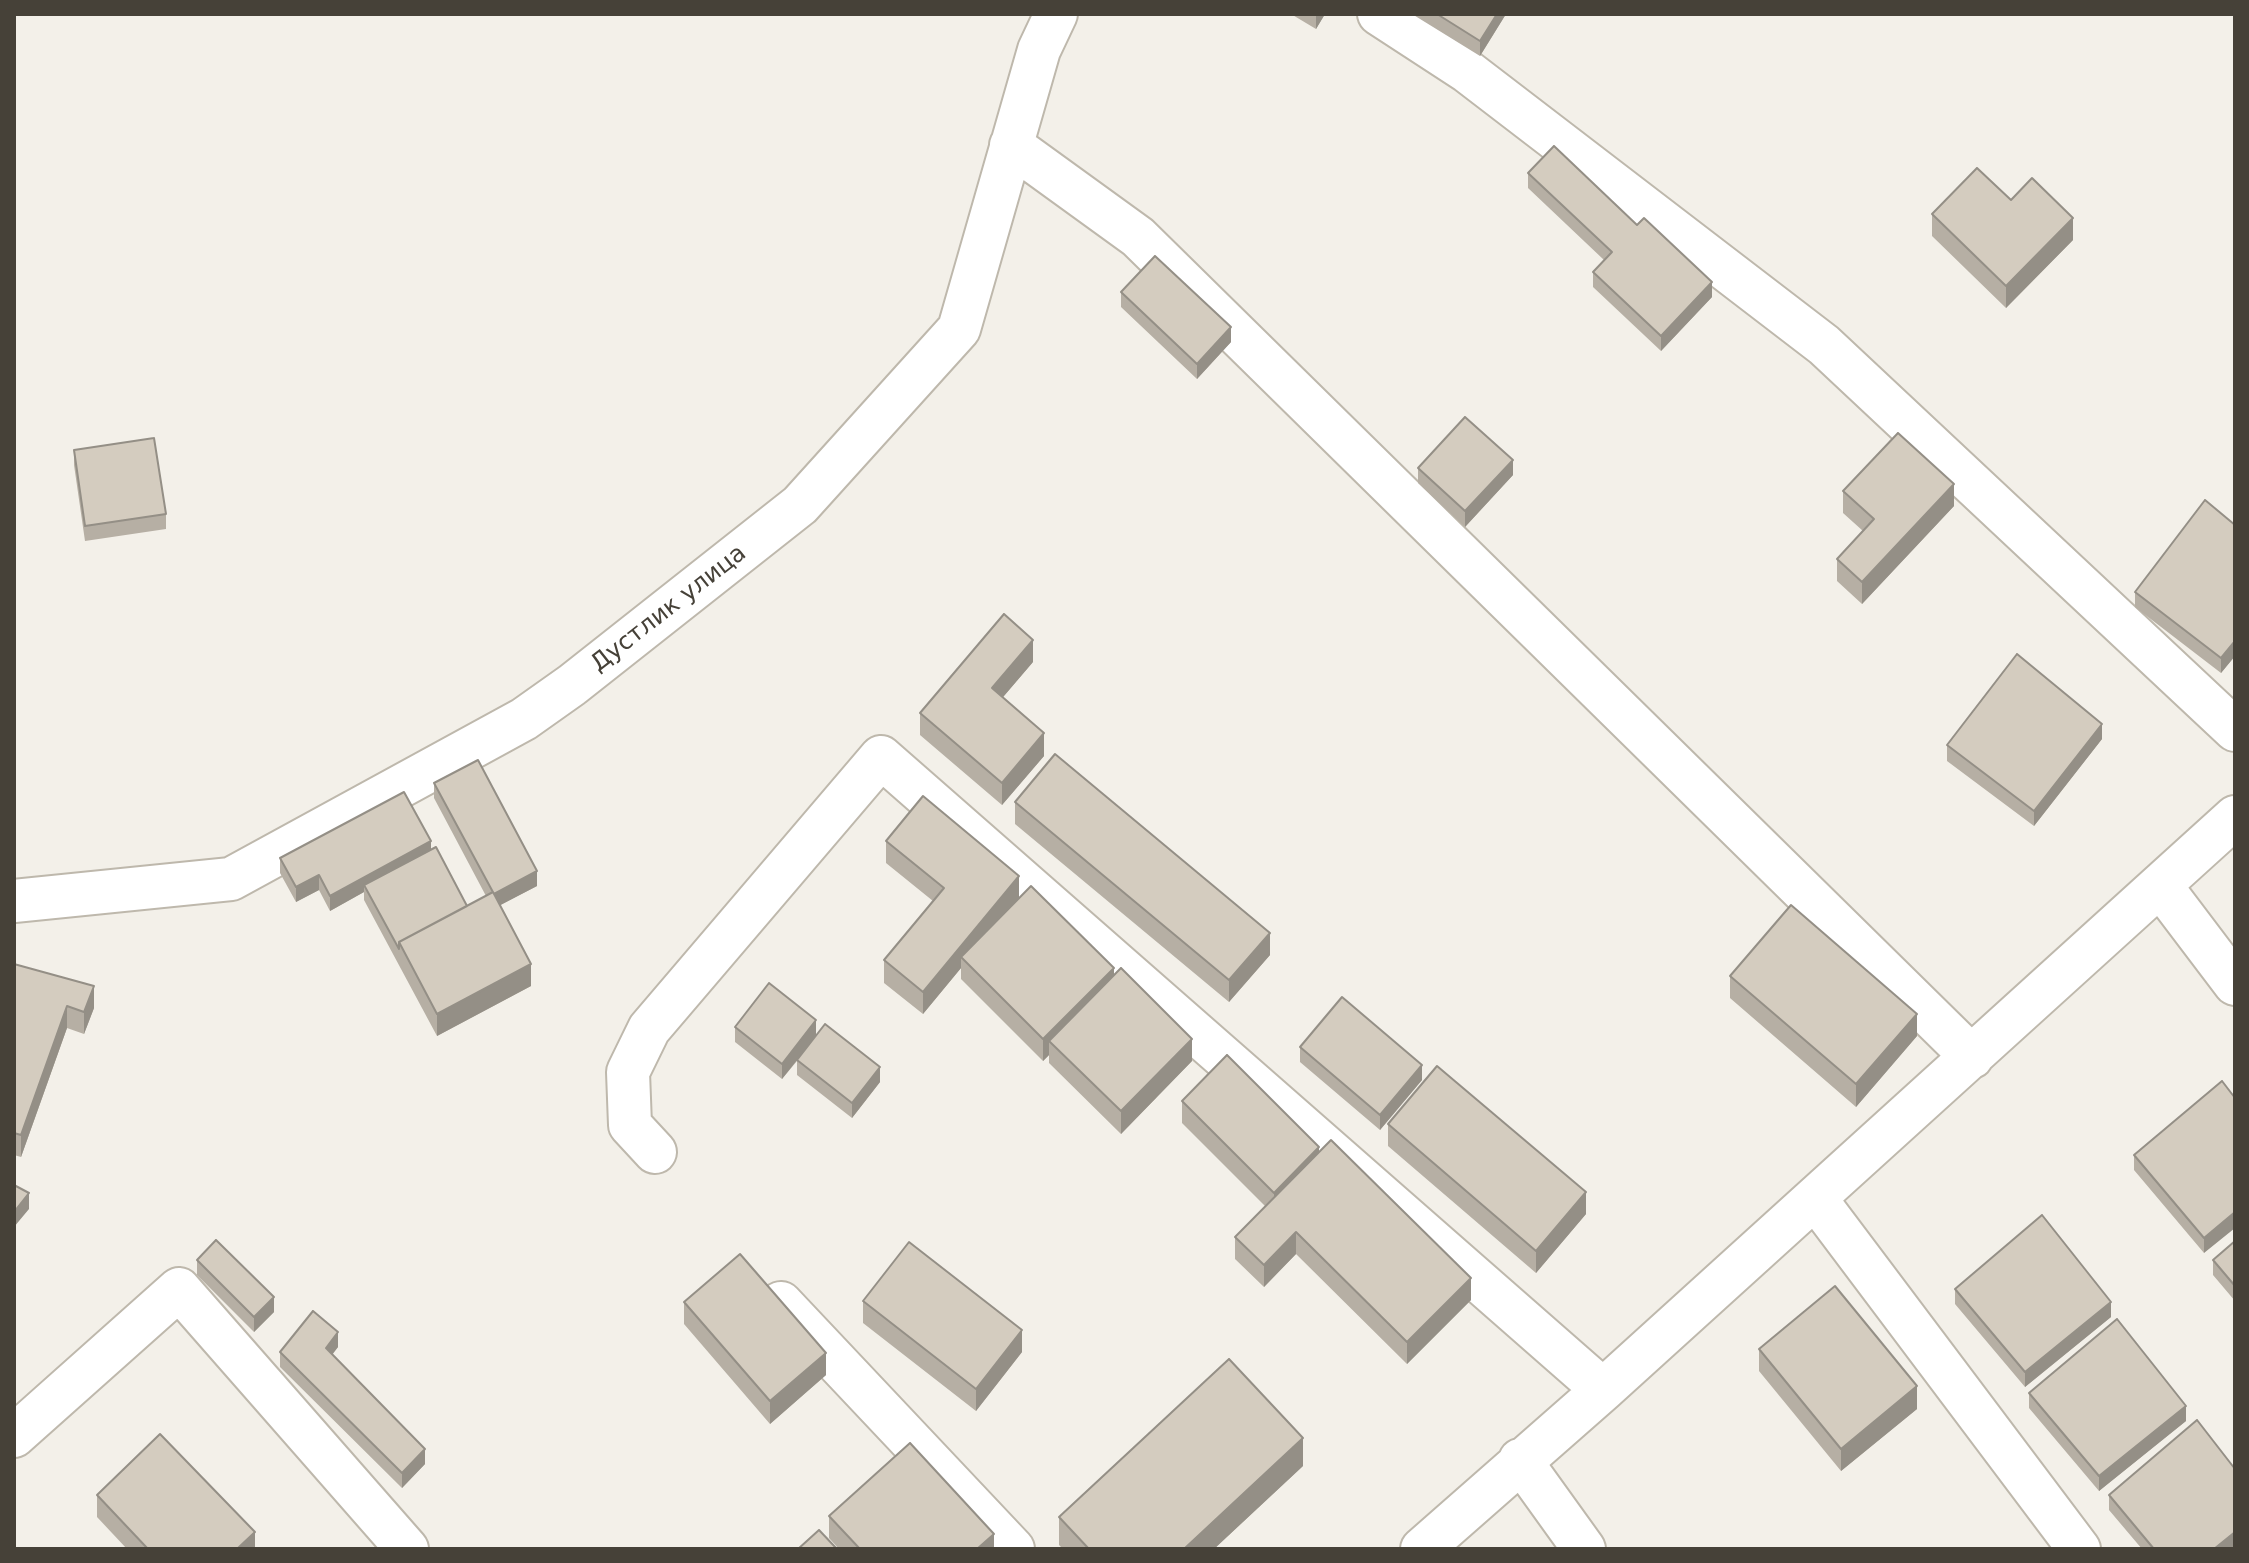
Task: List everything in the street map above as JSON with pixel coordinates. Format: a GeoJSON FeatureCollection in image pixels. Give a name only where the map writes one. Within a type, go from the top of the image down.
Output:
{"type":"FeatureCollection","features":[{"type":"Feature","properties":{"kind":"street","name":"Дустлик улица"},"geometry":{"type":"LineString","coordinates":[[14,901],[231,879],[524,719],[572,685],[800,505],[959,329],[1039,50],[1056,14]]}},
{"type":"Feature","properties":{"kind":"street"},"geometry":{"type":"LineString","coordinates":[[1379,14],[1468,72],[1824,345],[2235,730]]}},
{"type":"Feature","properties":{"kind":"street"},"geometry":{"type":"LineString","coordinates":[[1011,145],[1138,237],[1972,1057]]}},
{"type":"Feature","properties":{"kind":"street"},"geometry":{"type":"LineString","coordinates":[[655,1152],[630,1125],[628,1072],[649,1029],[881,757],[1603,1390]]}},
{"type":"Feature","properties":{"kind":"street"},"geometry":{"type":"LineString","coordinates":[[1422,1549],[1603,1390],[2235,817]]}},
{"type":"Feature","properties":{"kind":"street"},"geometry":{"type":"LineString","coordinates":[[2160,885],[2235,984]]}},
{"type":"Feature","properties":{"kind":"street"},"geometry":{"type":"LineString","coordinates":[[1815,1198],[2079,1549]]}},
{"type":"Feature","properties":{"kind":"street"},"geometry":{"type":"LineString","coordinates":[[14,1436],[179,1289],[407,1549]]}},
{"type":"Feature","properties":{"kind":"street"},"geometry":{"type":"LineString","coordinates":[[781,1303],[1013,1549]]}},
{"type":"Feature","properties":{"kind":"street"},"geometry":{"type":"LineString","coordinates":[[1520,1460],[1584,1549]]}},
{"type":"Feature","properties":{"kind":"building"},"geometry":{"type":"Polygon","coordinates":[[[1437,14],[1497,14],[1480,41],[1437,14]]]}},
{"type":"Feature","properties":{"kind":"building"},"geometry":{"type":"Polygon","coordinates":[[[1554,146],[1637,225],[1644,218],[1712,282],[1661,336],[1593,272],[1612,252],[1528,173],[1554,146]]]}},
{"type":"Feature","properties":{"kind":"building"},"geometry":{"type":"Polygon","coordinates":[[[1977,168],[2011,200],[2032,178],[2073,218],[2006,286],[1932,214],[1977,168]]]}},
{"type":"Feature","properties":{"kind":"building"},"geometry":{"type":"Polygon","coordinates":[[[1155,256],[1231,327],[1197,364],[1121,292],[1155,256]]]}},
{"type":"Feature","properties":{"kind":"building"},"geometry":{"type":"Polygon","coordinates":[[[1465,417],[1513,460],[1465,511],[1418,468],[1465,417]]]}},
{"type":"Feature","properties":{"kind":"building"},"geometry":{"type":"Polygon","coordinates":[[[1898,433],[1954,484],[1862,582],[1837,559],[1874,519],[1843,491],[1898,433]]]}},
{"type":"Feature","properties":{"kind":"building"},"geometry":{"type":"Polygon","coordinates":[[[154,438],[166,514],[85,526],[74,450],[154,438]]]}},
{"type":"Feature","properties":{"kind":"building"},"geometry":{"type":"Polygon","coordinates":[[[2205,500],[2235,525],[2235,641],[2221,658],[2135,592],[2205,500]]]}},
{"type":"Feature","properties":{"kind":"building"},"geometry":{"type":"Polygon","coordinates":[[[1004,614],[1033,640],[992,688],[1044,733],[1002,783],[920,713],[1004,614]]]}},
{"type":"Feature","properties":{"kind":"building"},"geometry":{"type":"Polygon","coordinates":[[[2017,654],[2102,724],[2034,811],[1947,745],[2017,654]]]}},
{"type":"Feature","properties":{"kind":"building"},"geometry":{"type":"Polygon","coordinates":[[[1055,754],[1270,933],[1229,980],[1015,802],[1055,754]]]}},
{"type":"Feature","properties":{"kind":"building"},"geometry":{"type":"Polygon","coordinates":[[[478,760],[537,871],[494,894],[434,783],[478,760]]]}},
{"type":"Feature","properties":{"kind":"building"},"geometry":{"type":"Polygon","coordinates":[[[404,792],[431,841],[330,896],[319,875],[296,887],[280,858],[404,792]]]}},
{"type":"Feature","properties":{"kind":"building"},"geometry":{"type":"Polygon","coordinates":[[[923,796],[1019,876],[923,992],[884,960],[944,888],[886,841],[923,796]]]}},
{"type":"Feature","properties":{"kind":"building"},"geometry":{"type":"Polygon","coordinates":[[[436,847],[467,906],[399,942],[399,949],[364,885],[436,847]]]}},
{"type":"Feature","properties":{"kind":"building"},"geometry":{"type":"Polygon","coordinates":[[[1031,886],[1114,968],[1043,1039],[961,957],[1031,886]]]}},
{"type":"Feature","properties":{"kind":"building"},"geometry":{"type":"Polygon","coordinates":[[[493,892],[531,964],[437,1014],[399,942],[493,892]]]}},
{"type":"Feature","properties":{"kind":"building"},"geometry":{"type":"Polygon","coordinates":[[[1791,905],[1917,1014],[1856,1084],[1730,976],[1791,905]]]}},
{"type":"Feature","properties":{"kind":"building"},"geometry":{"type":"Polygon","coordinates":[[[14,964],[94,986],[84,1012],[67,1006],[21,1135],[14,1133],[14,964]]]}},
{"type":"Feature","properties":{"kind":"building"},"geometry":{"type":"Polygon","coordinates":[[[1121,968],[1192,1039],[1121,1111],[1049,1041],[1121,968]]]}},
{"type":"Feature","properties":{"kind":"building"},"geometry":{"type":"Polygon","coordinates":[[[769,983],[816,1020],[782,1064],[735,1027],[769,983]]]}},
{"type":"Feature","properties":{"kind":"building"},"geometry":{"type":"Polygon","coordinates":[[[1342,997],[1422,1065],[1380,1115],[1300,1047],[1342,997]]]}},
{"type":"Feature","properties":{"kind":"building"},"geometry":{"type":"Polygon","coordinates":[[[825,1024],[880,1067],[852,1103],[797,1060],[825,1024]]]}},
{"type":"Feature","properties":{"kind":"building"},"geometry":{"type":"Polygon","coordinates":[[[1227,1055],[1319,1147],[1274,1193],[1182,1101],[1227,1055]]]}},
{"type":"Feature","properties":{"kind":"building"},"geometry":{"type":"Polygon","coordinates":[[[1437,1066],[1586,1192],[1536,1251],[1388,1124],[1437,1066]]]}},
{"type":"Feature","properties":{"kind":"building"},"geometry":{"type":"Polygon","coordinates":[[[2222,1081],[2235,1098],[2235,1212],[2204,1238],[2134,1155],[2222,1081]]]}},
{"type":"Feature","properties":{"kind":"building"},"geometry":{"type":"Polygon","coordinates":[[[1331,1140],[1471,1278],[1407,1342],[1296,1232],[1264,1265],[1235,1237],[1331,1140]]]}},
{"type":"Feature","properties":{"kind":"building"},"geometry":{"type":"Polygon","coordinates":[[[14,1185],[29,1193],[14,1212],[14,1185]]]}},
{"type":"Feature","properties":{"kind":"building"},"geometry":{"type":"Polygon","coordinates":[[[2042,1215],[2111,1302],[2025,1372],[1955,1289],[2042,1215]]]}},
{"type":"Feature","properties":{"kind":"building"},"geometry":{"type":"Polygon","coordinates":[[[216,1240],[274,1297],[254,1317],[197,1260],[216,1240]]]}},
{"type":"Feature","properties":{"kind":"building"},"geometry":{"type":"Polygon","coordinates":[[[2235,1241],[2235,1286],[2213,1260],[2235,1241]]]}},
{"type":"Feature","properties":{"kind":"building"},"geometry":{"type":"Polygon","coordinates":[[[909,1242],[1022,1330],[976,1389],[863,1301],[909,1242]]]}},
{"type":"Feature","properties":{"kind":"building"},"geometry":{"type":"Polygon","coordinates":[[[740,1254],[826,1353],[770,1401],[684,1302],[740,1254]]]}},
{"type":"Feature","properties":{"kind":"building"},"geometry":{"type":"Polygon","coordinates":[[[1835,1286],[1917,1386],[1841,1449],[1759,1349],[1835,1286]]]}},
{"type":"Feature","properties":{"kind":"building"},"geometry":{"type":"Polygon","coordinates":[[[313,1311],[338,1332],[326,1348],[425,1449],[402,1473],[280,1352],[313,1311]]]}},
{"type":"Feature","properties":{"kind":"building"},"geometry":{"type":"Polygon","coordinates":[[[2117,1319],[2186,1406],[2099,1476],[2029,1393],[2117,1319]]]}},
{"type":"Feature","properties":{"kind":"building"},"geometry":{"type":"Polygon","coordinates":[[[1229,1359],[1303,1438],[1184,1549],[1089,1549],[1059,1517],[1229,1359]]]}},
{"type":"Feature","properties":{"kind":"building"},"geometry":{"type":"Polygon","coordinates":[[[2197,1420],[2235,1469],[2235,1532],[2214,1549],[2154,1549],[2109,1495],[2197,1420]]]}},
{"type":"Feature","properties":{"kind":"building"},"geometry":{"type":"Polygon","coordinates":[[[160,1434],[255,1532],[237,1549],[148,1549],[97,1495],[160,1434]]]}},
{"type":"Feature","properties":{"kind":"building"},"geometry":{"type":"Polygon","coordinates":[[[910,1443],[994,1534],[977,1549],[860,1549],[829,1516],[910,1443]]]}},
{"type":"Feature","properties":{"kind":"building"},"geometry":{"type":"Polygon","coordinates":[[[819,1530],[837,1549],[798,1549],[819,1530]]]}}]}
